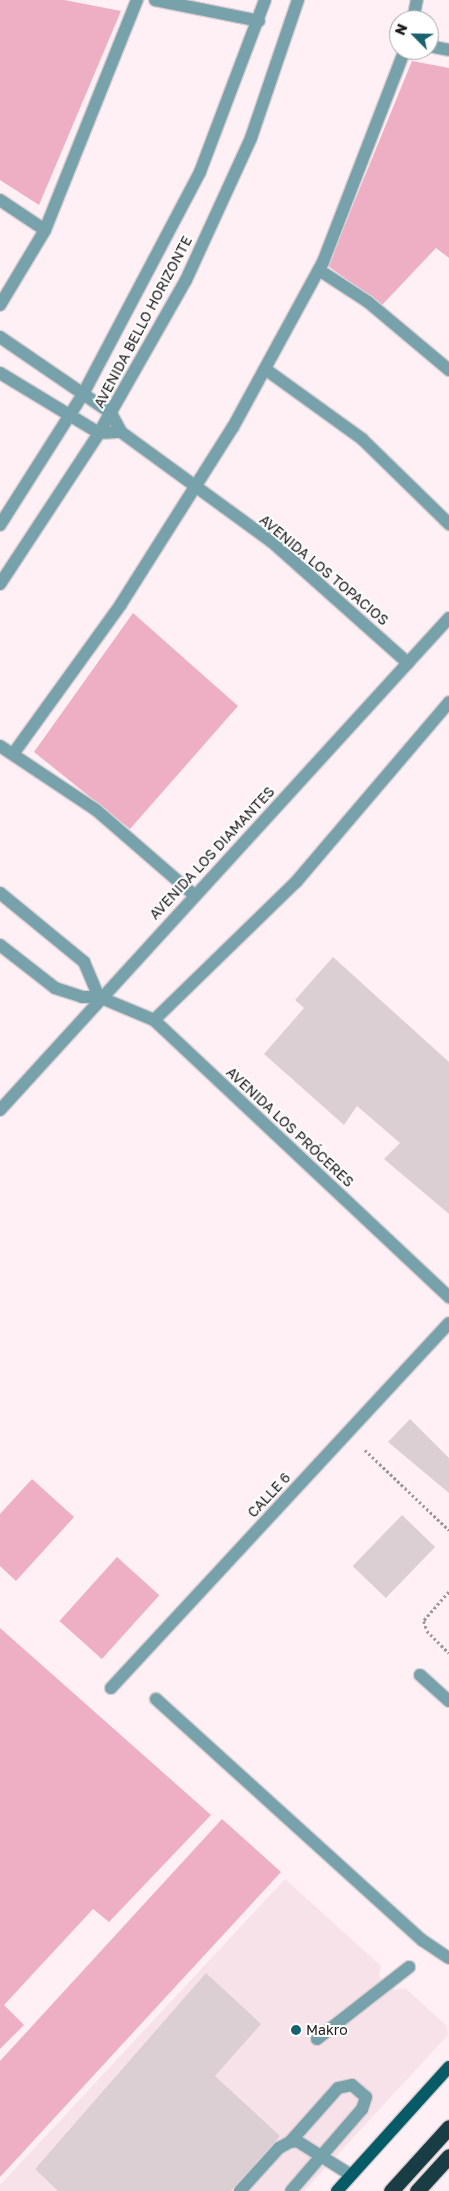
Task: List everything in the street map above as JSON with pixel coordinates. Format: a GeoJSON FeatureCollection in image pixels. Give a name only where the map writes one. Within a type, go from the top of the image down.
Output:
{"type":"FeatureCollection","features":[{"type":"Feature","properties":{"kind":"highway"},"geometry":{"type":"LineString","coordinates":[[391,2191],[449,2127]]}},
{"type":"Feature","properties":{"kind":"highway"},"geometry":{"type":"LineString","coordinates":[[417,2191],[449,2156]]}},
{"type":"Feature","properties":{"kind":"main road"},"geometry":{"type":"LineString","coordinates":[[337,2191],[449,2067]]}},
{"type":"Feature","properties":{"kind":"street"},"geometry":{"type":"LineString","coordinates":[[0,304],[45,230],[137,0]]}},
{"type":"Feature","properties":{"kind":"street"},"geometry":{"type":"LineString","coordinates":[[155,0],[260,21]]}},
{"type":"Feature","properties":{"kind":"street","name":"AVENIDA BELLO HORIZONTE"},"geometry":{"type":"LineString","coordinates":[[0,525],[71,416],[200,172],[260,21],[265,0]]}},
{"type":"Feature","properties":{"kind":"street","name":"AVENIDA BELLO HORIZONTE"},"geometry":{"type":"LineString","coordinates":[[0,584],[99,433],[186,280],[251,138],[298,0]]}},
{"type":"Feature","properties":{"kind":"street"},"geometry":{"type":"LineString","coordinates":[[14,754],[121,604],[197,488],[265,369],[318,270],[401,60]]}},
{"type":"Feature","properties":{"kind":"street"},"geometry":{"type":"LineString","coordinates":[[0,200],[45,230]]}},
{"type":"Feature","properties":{"kind":"street"},"geometry":{"type":"LineString","coordinates":[[318,270],[368,302],[449,370]]}},
{"type":"Feature","properties":{"kind":"street","name":"AVENIDA LOS TOPACIOS"},"geometry":{"type":"LineString","coordinates":[[0,337],[111,413],[121,432],[272,542],[408,663]]}},
{"type":"Feature","properties":{"kind":"street"},"geometry":{"type":"LineString","coordinates":[[265,369],[362,439],[449,524]]}},
{"type":"Feature","properties":{"kind":"street"},"geometry":{"type":"LineString","coordinates":[[0,373],[99,433],[121,432]]}},
{"type":"Feature","properties":{"kind":"street","name":"AVENIDA LOS DIAMANTES"},"geometry":{"type":"LineString","coordinates":[[0,1110],[193,894],[449,618]]}},
{"type":"Feature","properties":{"kind":"street"},"geometry":{"type":"LineString","coordinates":[[154,1020],[296,882],[449,702]]}},
{"type":"Feature","properties":{"kind":"street"},"geometry":{"type":"LineString","coordinates":[[0,746],[96,810],[193,894]]}},
{"type":"Feature","properties":{"kind":"street"},"geometry":{"type":"LineString","coordinates":[[0,893],[84,962],[100,997]]}},
{"type":"Feature","properties":{"kind":"street","name":"AVENIDA LOS PRÓCERES"},"geometry":{"type":"LineString","coordinates":[[0,945],[55,988],[82,997],[100,997],[154,1020],[449,1297]]}},
{"type":"Feature","properties":{"kind":"street","name":"CALLE 6"},"geometry":{"type":"LineString","coordinates":[[111,1688],[449,1323]]}},
{"type":"Feature","properties":{"kind":"street"},"geometry":{"type":"LineString","coordinates":[[420,1674],[449,1701]]}},
{"type":"Feature","properties":{"kind":"street"},"geometry":{"type":"LineString","coordinates":[[156,1699],[422,1940],[449,1958]]}},
{"type":"Feature","properties":{"kind":"street"},"geometry":{"type":"LineString","coordinates":[[317,2038],[409,1967]]}},
{"type":"Feature","properties":{"kind":"street"},"geometry":{"type":"LineString","coordinates":[[290,2142],[338,2088],[352,2086],[366,2097],[365,2104],[291,2191]]}},
{"type":"Feature","properties":{"kind":"street"},"geometry":{"type":"LineString","coordinates":[[240,2191],[278,2148],[290,2142],[297,2141],[320,2158],[351,2175]]}},
{"type":"Feature","properties":{"kind":"path"},"geometry":{"type":"LineString","coordinates":[[365,1450],[449,1530]]}},
{"type":"Feature","properties":{"kind":"path"},"geometry":{"type":"LineString","coordinates":[[449,1592],[424,1621],[427,1631],[449,1653]]}},
{"type":"Feature","properties":{"kind":"shaded area"},"geometry":{"type":"Polygon","coordinates":[[[0,0],[64,0],[121,11],[39,205],[0,180],[0,0]]]}},
{"type":"Feature","properties":{"kind":"shaded area"},"geometry":{"type":"Polygon","coordinates":[[[412,61],[449,68],[449,258],[436,248],[382,305],[328,266],[412,61]]]}},
{"type":"Feature","properties":{"kind":"shaded area"},"geometry":{"type":"Polygon","coordinates":[[[133,613],[238,706],[130,829],[34,752],[133,613]]]}},
{"type":"Feature","properties":{"kind":"shaded area"},"geometry":{"type":"Polygon","coordinates":[[[32,1479],[74,1517],[16,1581],[0,1566],[0,1514],[32,1479]]]}},
{"type":"Feature","properties":{"kind":"shaded area"},"geometry":{"type":"Polygon","coordinates":[[[117,1557],[159,1595],[102,1659],[59,1621],[117,1557]]]}},
{"type":"Feature","properties":{"kind":"shaded area"},"geometry":{"type":"Polygon","coordinates":[[[0,1628],[211,1815],[109,1922],[93,1909],[4,2005],[24,2025],[0,2049],[0,1628]]]}},
{"type":"Feature","properties":{"kind":"shaded area"},"geometry":{"type":"Polygon","coordinates":[[[222,1819],[281,1872],[0,2177],[0,2061],[222,1819]]]}},
{"type":"Feature","properties":{"kind":"shaded area","name":"Makro"},"geometry":{"type":"Polygon","coordinates":[[[285,1879],[381,1966],[379,1976],[395,1990],[405,1988],[447,2026],[448,2035],[304,2191],[0,2191],[0,2185],[285,1879]]]}},
{"type":"Feature","properties":{"kind":"building"},"geometry":{"type":"Polygon","coordinates":[[[333,957],[449,1062],[449,1214],[384,1159],[400,1143],[357,1106],[344,1125],[264,1054],[304,1008],[295,1000],[333,957]]]}},
{"type":"Feature","properties":{"kind":"building"},"geometry":{"type":"Polygon","coordinates":[[[410,1419],[449,1458],[449,1493],[388,1442],[410,1419]]]}},
{"type":"Feature","properties":{"kind":"building"},"geometry":{"type":"Polygon","coordinates":[[[402,1515],[435,1547],[386,1598],[353,1566],[402,1515]]]}},
{"type":"Feature","properties":{"kind":"building"},"geometry":{"type":"Polygon","coordinates":[[[206,1973],[261,2024],[215,2076],[280,2136],[231,2191],[58,2191],[35,2169],[206,1973]]]}},
{"type":"Feature","properties":{"kind":"place","name":"Makro"},"geometry":{"type":"Point","coordinates":[296,2030]}}]}
